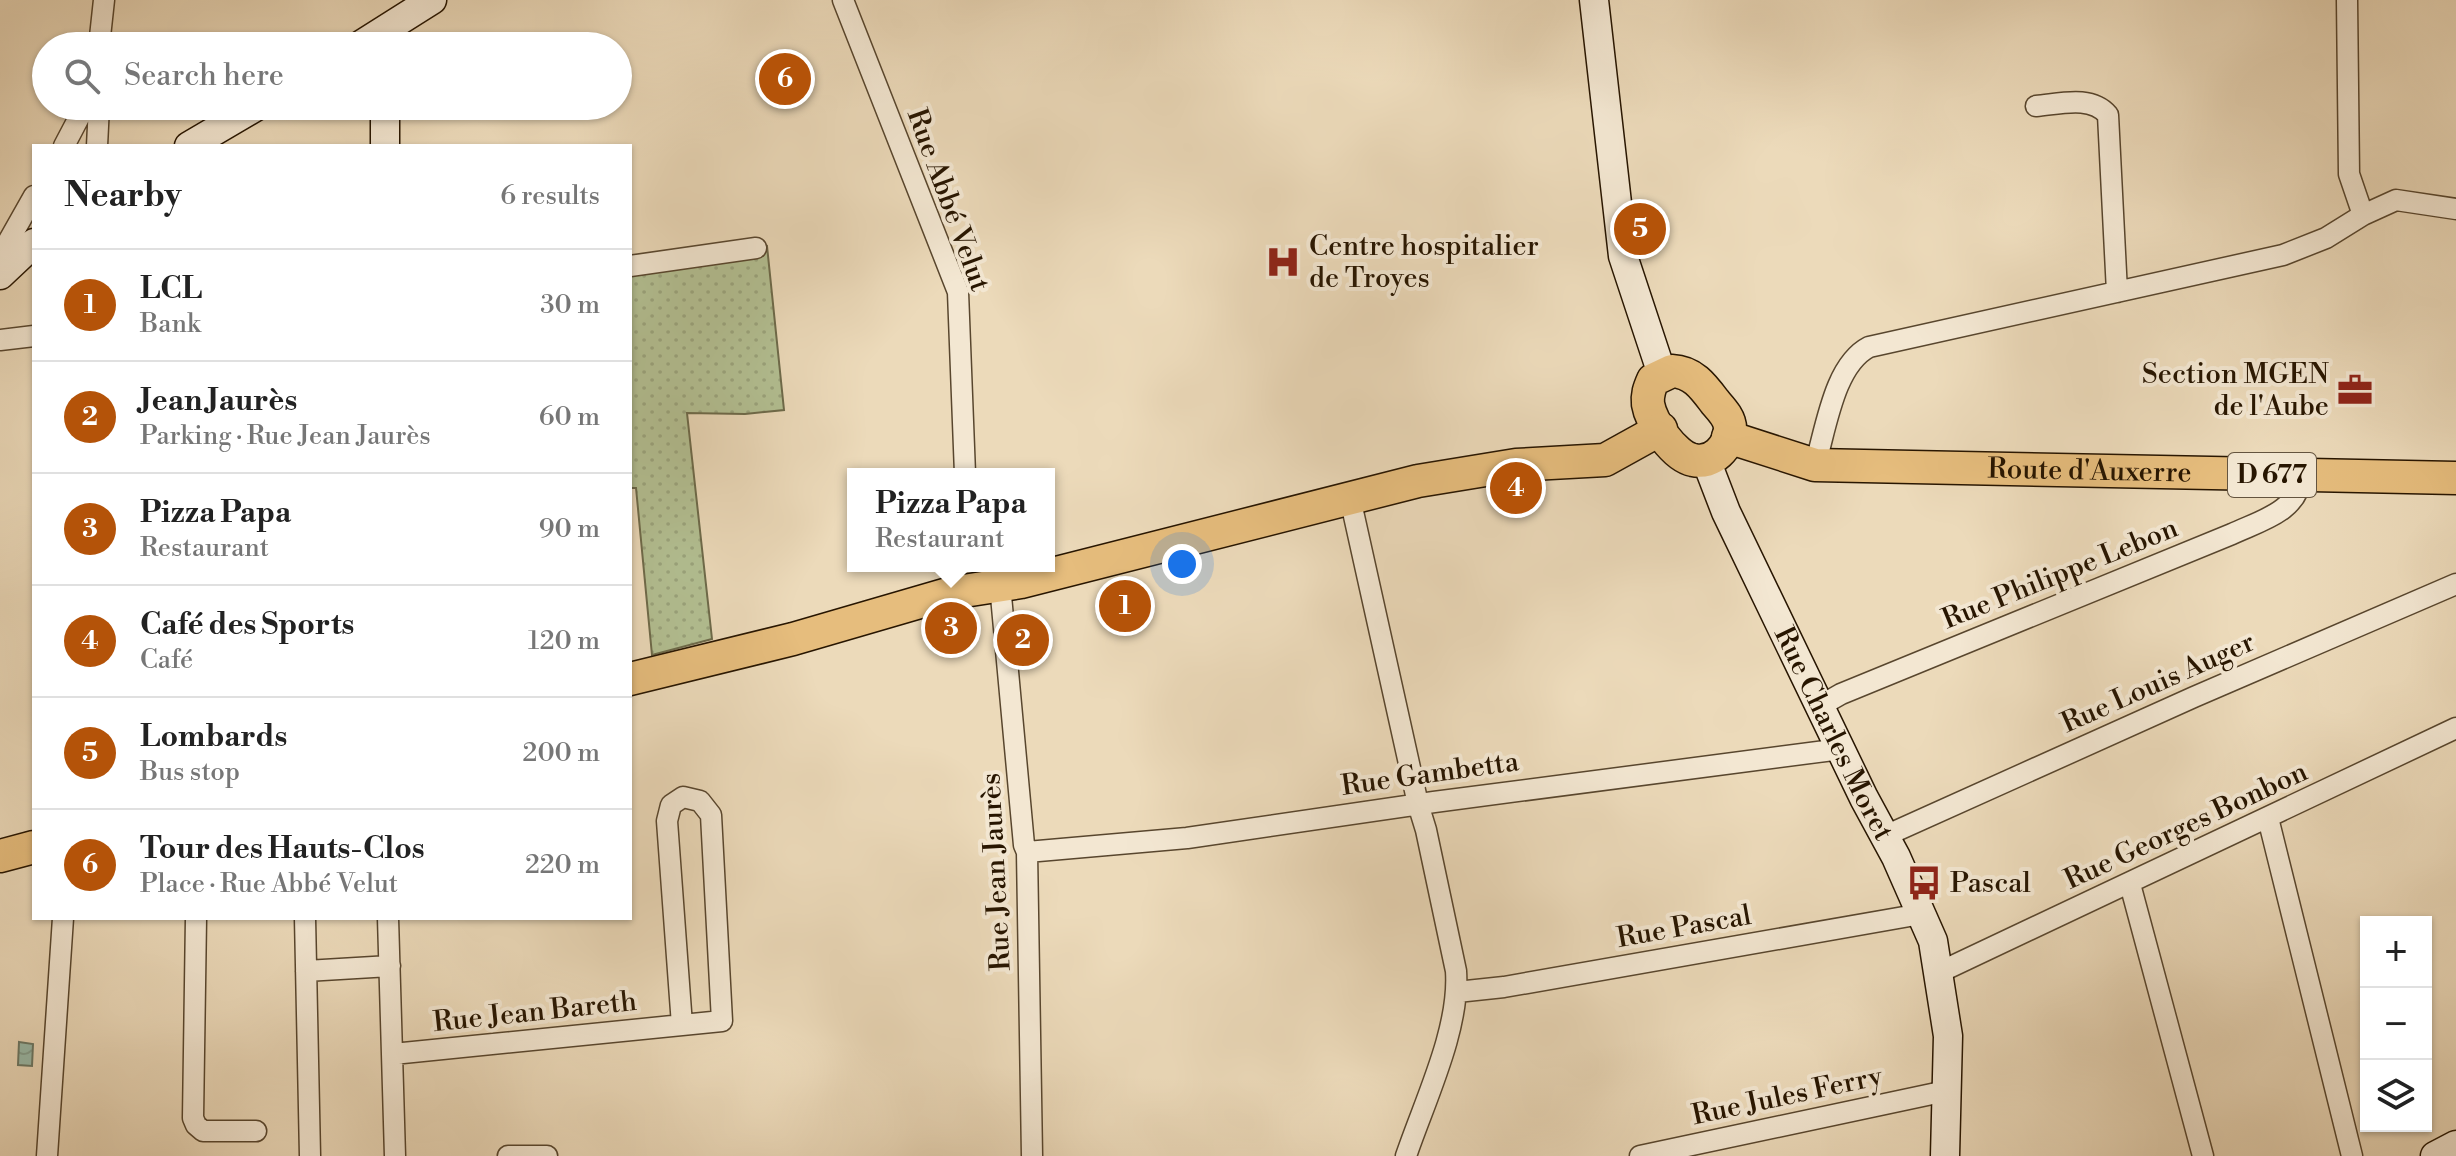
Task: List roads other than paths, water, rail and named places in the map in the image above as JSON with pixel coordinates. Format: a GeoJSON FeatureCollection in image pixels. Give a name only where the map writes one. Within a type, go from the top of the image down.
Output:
{"type":"FeatureCollection","features":[{"type":"Feature","properties":{"kind":"main road"},"geometry":{"type":"LineString","coordinates":[[1682,371],[1694,377],[1727,417],[1730,428],[1717,449],[1691,460],[1661,429],[1649,407],[1648,393],[1653,380],[1662,374],[1682,371]]}},
{"type":"Feature","properties":{"kind":"main road"},"geometry":{"type":"LineString","coordinates":[[1055,564],[1463,472],[1516,465],[1605,460],[1661,429]]}},
{"type":"Feature","properties":{"kind":"main road","name":"Route d'Auxerre"},"geometry":{"type":"LineString","coordinates":[[1717,449],[1815,465],[2456,478]]}},
{"type":"Feature","properties":{"kind":"main road"},"geometry":{"type":"LineString","coordinates":[[632,679],[793,639],[951,593],[983,580],[1019,572]]}},
{"type":"Feature","properties":{"kind":"main road"},"geometry":{"type":"LineString","coordinates":[[0,856],[32,848]]}},
{"type":"Feature","properties":{"kind":"street"},"geometry":{"type":"LineString","coordinates":[[101,32],[104,0]]}},
{"type":"Feature","properties":{"kind":"street"},"geometry":{"type":"LineString","coordinates":[[384,0],[384,32]]}},
{"type":"Feature","properties":{"kind":"street"},"geometry":{"type":"LineString","coordinates":[[392,32],[432,0]]}},
{"type":"Feature","properties":{"kind":"street","name":"Rue Abbé Velut"},"geometry":{"type":"LineString","coordinates":[[843,0],[958,292],[965,468]]}},
{"type":"Feature","properties":{"kind":"street"},"geometry":{"type":"LineString","coordinates":[[1594,0],[1623,256],[1662,374]]}},
{"type":"Feature","properties":{"kind":"street"},"geometry":{"type":"LineString","coordinates":[[2347,0],[2349,174],[2363,215]]}},
{"type":"Feature","properties":{"kind":"street"},"geometry":{"type":"LineString","coordinates":[[2036,106],[2084,102],[2100,105],[2108,115],[2117,292]]}},
{"type":"Feature","properties":{"kind":"street"},"geometry":{"type":"LineString","coordinates":[[65,144],[78,120]]}},
{"type":"Feature","properties":{"kind":"street"},"geometry":{"type":"LineString","coordinates":[[97,144],[98,120]]}},
{"type":"Feature","properties":{"kind":"street"},"geometry":{"type":"LineString","coordinates":[[192,144],[233,120]]}},
{"type":"Feature","properties":{"kind":"street"},"geometry":{"type":"LineString","coordinates":[[385,120],[385,144]]}},
{"type":"Feature","properties":{"kind":"street"},"geometry":{"type":"LineString","coordinates":[[0,256],[32,200]]}},
{"type":"Feature","properties":{"kind":"street"},"geometry":{"type":"LineString","coordinates":[[1815,465],[1846,368],[1859,352],[1869,347],[2283,255],[2326,238],[2363,215],[2396,200],[2456,209]]}},
{"type":"Feature","properties":{"kind":"street"},"geometry":{"type":"LineString","coordinates":[[0,275],[32,245]]}},
{"type":"Feature","properties":{"kind":"street"},"geometry":{"type":"LineString","coordinates":[[632,266],[756,248]]}},
{"type":"Feature","properties":{"kind":"street"},"geometry":{"type":"LineString","coordinates":[[0,340],[32,336]]}},
{"type":"Feature","properties":{"kind":"street","name":"Rue Charles Moret"},"geometry":{"type":"LineString","coordinates":[[1717,449],[1726,512],[1933,941],[1948,1036],[1945,1156]]}},
{"type":"Feature","properties":{"kind":"street","name":"Rue Philippe Lebon"},"geometry":{"type":"LineString","coordinates":[[1820,706],[1854,688],[2232,534],[2285,509],[2301,491],[2302,475]]}},
{"type":"Feature","properties":{"kind":"street"},"geometry":{"type":"LineString","coordinates":[[1350,498],[1452,949],[1457,992],[1453,1019],[1406,1156]]}},
{"type":"Feature","properties":{"kind":"street","name":"Rue Jean Jaurès"},"geometry":{"type":"LineString","coordinates":[[983,580],[1027,852],[1032,1156]]}},
{"type":"Feature","properties":{"kind":"street","name":"Rue Louis Auger"},"geometry":{"type":"LineString","coordinates":[[1885,836],[2456,584]]}},
{"type":"Feature","properties":{"kind":"street","name":"Rue Georges Bonbon"},"geometry":{"type":"LineString","coordinates":[[1940,972],[2456,728]]}},
{"type":"Feature","properties":{"kind":"street","name":"Rue Gambetta"},"geometry":{"type":"LineString","coordinates":[[1027,852],[1187,838],[1418,804],[1841,749]]}},
{"type":"Feature","properties":{"kind":"street","name":"Rue Jean Bareth"},"geometry":{"type":"LineString","coordinates":[[393,1054],[722,1021],[711,815],[700,801],[683,797],[671,805],[667,821],[682,1025]]}},
{"type":"Feature","properties":{"kind":"street"},"geometry":{"type":"LineString","coordinates":[[2268,818],[2352,1156]]}},
{"type":"Feature","properties":{"kind":"street"},"geometry":{"type":"LineString","coordinates":[[2130,884],[2203,1156]]}},
{"type":"Feature","properties":{"kind":"street","name":"Rue Pascal"},"geometry":{"type":"LineString","coordinates":[[1457,992],[1504,987],[1921,914]]}},
{"type":"Feature","properties":{"kind":"street"},"geometry":{"type":"LineString","coordinates":[[47,1156],[63,920]]}},
{"type":"Feature","properties":{"kind":"street"},"geometry":{"type":"LineString","coordinates":[[196,920],[193,1118],[203,1131],[256,1131]]}},
{"type":"Feature","properties":{"kind":"street"},"geometry":{"type":"LineString","coordinates":[[305,920],[310,1156]]}},
{"type":"Feature","properties":{"kind":"street"},"geometry":{"type":"LineString","coordinates":[[388,920],[395,1156]]}},
{"type":"Feature","properties":{"kind":"street"},"geometry":{"type":"LineString","coordinates":[[306,971],[390,966]]}},
{"type":"Feature","properties":{"kind":"street","name":"Rue Jules Ferry"},"geometry":{"type":"LineString","coordinates":[[1640,1156],[1946,1091]]}},
{"type":"Feature","properties":{"kind":"street"},"geometry":{"type":"LineString","coordinates":[[2435,1156],[2456,1145]]}},
{"type":"Feature","properties":{"kind":"street"},"geometry":{"type":"LineString","coordinates":[[508,1156],[547,1156]]}},
{"type":"Feature","properties":{"kind":"water"},"geometry":{"type":"Polygon","coordinates":[[[19,1042],[33,1044],[32,1066],[18,1065],[19,1042]]]}},
{"type":"Feature","properties":{"kind":"place","name":"Tour des Hauts-Clos"},"geometry":{"type":"Point","coordinates":[785,79]}},
{"type":"Feature","properties":{"kind":"place","name":"Lombards"},"geometry":{"type":"Point","coordinates":[1640,229]}},
{"type":"Feature","properties":{"kind":"place","name":"Centre hospitalier de Troyes"},"geometry":{"type":"Point","coordinates":[1283,262]}},
{"type":"Feature","properties":{"kind":"place","name":"Section MGEN de l'Aube"},"geometry":{"type":"Point","coordinates":[2355,390]}},
{"type":"Feature","properties":{"kind":"place","name":"Café des Sports"},"geometry":{"type":"Point","coordinates":[1516,488]}},
{"type":"Feature","properties":{"kind":"place","name":"LCL"},"geometry":{"type":"Point","coordinates":[1125,606]}},
{"type":"Feature","properties":{"kind":"place","name":"Pizza Papa"},"geometry":{"type":"Point","coordinates":[951,628]}},
{"type":"Feature","properties":{"kind":"place","name":"Jean Jaurès"},"geometry":{"type":"Point","coordinates":[1023,640]}},
{"type":"Feature","properties":{"kind":"place","name":"Pascal"},"geometry":{"type":"Point","coordinates":[1924,883]}}]}
